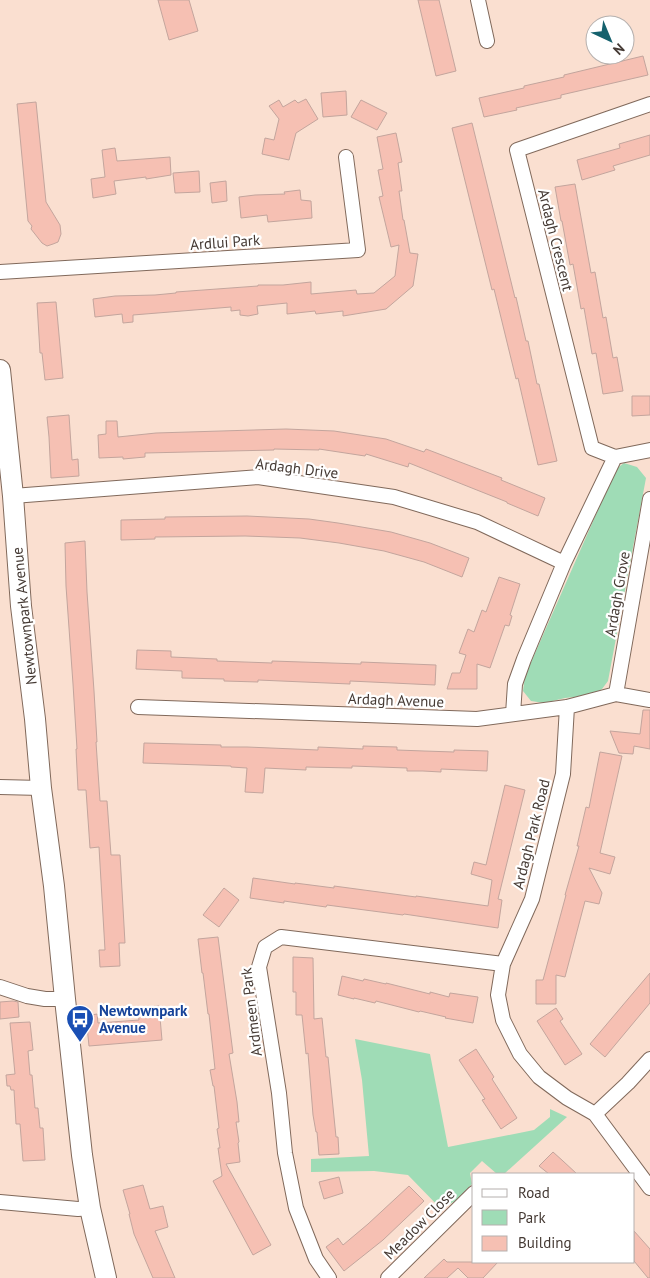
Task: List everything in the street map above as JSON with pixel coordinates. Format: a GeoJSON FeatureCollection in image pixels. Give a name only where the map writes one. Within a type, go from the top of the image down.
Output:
{"type":"FeatureCollection","features":[{"type":"Feature","properties":{"kind":"main road","name":"Newtownpark Avenue"},"geometry":{"type":"LineString","coordinates":[[0,370],[13,496],[21,606],[54,886],[82,1155],[90,1208],[106,1278]]}},
{"type":"Feature","properties":{"kind":"street"},"geometry":{"type":"LineString","coordinates":[[478,0],[487,40]]}},
{"type":"Feature","properties":{"kind":"street","name":"Ardagh Crescent"},"geometry":{"type":"LineString","coordinates":[[615,457],[592,448],[517,150],[650,104]]}},
{"type":"Feature","properties":{"kind":"street","name":"Ardlui Park"},"geometry":{"type":"LineString","coordinates":[[0,272],[358,250],[346,157]]}},
{"type":"Feature","properties":{"kind":"street"},"geometry":{"type":"LineString","coordinates":[[513,714],[516,684],[564,563],[615,457],[650,450]]}},
{"type":"Feature","properties":{"kind":"street","name":"Ardagh Drive"},"geometry":{"type":"LineString","coordinates":[[13,496],[258,477],[394,497],[477,522],[564,563]]}},
{"type":"Feature","properties":{"kind":"street","name":"Ardagh Grove"},"geometry":{"type":"LineString","coordinates":[[616,694],[650,499]]}},
{"type":"Feature","properties":{"kind":"street","name":"Ardagh Avenue"},"geometry":{"type":"LineString","coordinates":[[138,707],[477,719],[567,707],[616,694],[650,700]]}},
{"type":"Feature","properties":{"kind":"street","name":"Ardagh Park Road"},"geometry":{"type":"LineString","coordinates":[[567,707],[562,774],[532,899],[503,964],[498,995],[503,1020],[520,1054],[539,1076],[567,1098],[596,1114]]}},
{"type":"Feature","properties":{"kind":"street"},"geometry":{"type":"LineString","coordinates":[[0,787],[41,788]]}},
{"type":"Feature","properties":{"kind":"street","name":"Ardmeen Park"},"geometry":{"type":"LineString","coordinates":[[329,1278],[316,1259],[296,1208],[285,1153],[259,967],[265,947],[281,936],[503,964]]}},
{"type":"Feature","properties":{"kind":"street"},"geometry":{"type":"LineString","coordinates":[[0,987],[27,996],[45,999],[65,999]]}},
{"type":"Feature","properties":{"kind":"street"},"geometry":{"type":"LineString","coordinates":[[650,1059],[628,1084],[596,1114],[650,1188]]}},
{"type":"Feature","properties":{"kind":"street","name":"Meadow Close"},"geometry":{"type":"LineString","coordinates":[[388,1278],[472,1195]]}},
{"type":"Feature","properties":{"kind":"street"},"geometry":{"type":"LineString","coordinates":[[0,1202],[78,1209],[90,1208]]}},
{"type":"Feature","properties":{"kind":"green space"},"geometry":{"type":"Polygon","coordinates":[[[624,463],[637,467],[646,478],[608,681],[602,689],[592,695],[544,703],[531,701],[523,691],[525,676],[616,469],[624,463]]]}},
{"type":"Feature","properties":{"kind":"green space"},"geometry":{"type":"Polygon","coordinates":[[[355,1039],[430,1054],[448,1147],[534,1130],[550,1117],[550,1109],[567,1117],[505,1173],[496,1173],[482,1161],[470,1173],[472,1184],[457,1200],[441,1209],[408,1175],[374,1171],[311,1172],[311,1159],[369,1156],[362,1080],[355,1039]]]}},
{"type":"Feature","properties":{"kind":"building"},"geometry":{"type":"Polygon","coordinates":[[[158,0],[189,0],[198,31],[169,40],[158,0]]]}},
{"type":"Feature","properties":{"kind":"building"},"geometry":{"type":"Polygon","coordinates":[[[418,0],[439,0],[456,71],[436,76],[418,0]]]}},
{"type":"Feature","properties":{"kind":"building"},"geometry":{"type":"Polygon","coordinates":[[[643,56],[648,75],[561,95],[561,98],[484,117],[479,98],[524,88],[524,86],[606,65],[635,65],[635,58],[643,56]]]}},
{"type":"Feature","properties":{"kind":"building"},"geometry":{"type":"Polygon","coordinates":[[[346,91],[347,115],[323,117],[321,93],[346,91]]]}},
{"type":"Feature","properties":{"kind":"building"},"geometry":{"type":"Polygon","coordinates":[[[306,99],[318,119],[296,133],[289,160],[262,154],[265,138],[274,140],[279,119],[269,106],[279,100],[283,107],[295,100],[298,103],[306,99]]]}},
{"type":"Feature","properties":{"kind":"building"},"geometry":{"type":"Polygon","coordinates":[[[361,100],[387,113],[377,130],[351,117],[361,100]]]}},
{"type":"Feature","properties":{"kind":"building"},"geometry":{"type":"Polygon","coordinates":[[[36,102],[46,202],[60,225],[61,234],[58,242],[47,246],[42,243],[31,229],[32,226],[28,221],[17,104],[36,102]]]}},
{"type":"Feature","properties":{"kind":"building"},"geometry":{"type":"Polygon","coordinates":[[[472,123],[557,461],[538,465],[518,378],[516,379],[494,289],[492,290],[452,128],[472,123]]]}},
{"type":"Feature","properties":{"kind":"building"},"geometry":{"type":"Polygon","coordinates":[[[396,133],[402,162],[398,163],[402,191],[399,191],[403,220],[410,253],[418,254],[413,286],[386,309],[343,316],[343,311],[316,314],[315,311],[287,314],[287,303],[257,306],[258,314],[248,316],[240,315],[240,310],[231,311],[231,307],[133,315],[133,322],[123,323],[122,314],[95,317],[93,299],[115,296],[155,295],[311,282],[311,294],[356,290],[357,294],[374,293],[395,276],[399,245],[391,247],[379,197],[383,196],[378,170],[383,169],[377,137],[396,133]]]}},
{"type":"Feature","properties":{"kind":"building"},"geometry":{"type":"Polygon","coordinates":[[[650,135],[650,155],[613,166],[615,170],[582,180],[577,160],[620,148],[619,144],[650,135]]]}},
{"type":"Feature","properties":{"kind":"building"},"geometry":{"type":"Polygon","coordinates":[[[115,148],[117,161],[170,157],[171,175],[114,181],[116,194],[93,198],[91,179],[105,177],[102,150],[115,148]]]}},
{"type":"Feature","properties":{"kind":"building"},"geometry":{"type":"Polygon","coordinates":[[[199,171],[200,192],[175,193],[173,173],[199,171]]]}},
{"type":"Feature","properties":{"kind":"building"},"geometry":{"type":"Polygon","coordinates":[[[226,181],[227,201],[212,203],[210,183],[226,181]]]}},
{"type":"Feature","properties":{"kind":"building"},"geometry":{"type":"Polygon","coordinates":[[[575,184],[591,273],[595,272],[603,318],[606,317],[613,358],[617,357],[623,391],[603,394],[596,353],[592,354],[584,308],[581,309],[573,264],[570,265],[555,187],[575,184]]]}},
{"type":"Feature","properties":{"kind":"building"},"geometry":{"type":"Polygon","coordinates":[[[300,190],[301,200],[311,201],[312,218],[268,222],[267,215],[241,218],[239,197],[285,194],[284,192],[300,190]]]}},
{"type":"Feature","properties":{"kind":"building"},"geometry":{"type":"Polygon","coordinates":[[[56,302],[63,378],[45,380],[42,353],[40,353],[37,303],[56,302]]]}},
{"type":"Feature","properties":{"kind":"building"},"geometry":{"type":"Polygon","coordinates":[[[632,396],[650,396],[650,415],[632,416],[632,396]]]}},
{"type":"Feature","properties":{"kind":"building"},"geometry":{"type":"Polygon","coordinates":[[[69,415],[72,460],[78,459],[79,476],[51,478],[47,417],[69,415]]]}},
{"type":"Feature","properties":{"kind":"building"},"geometry":{"type":"Polygon","coordinates":[[[106,421],[117,421],[118,437],[156,433],[286,429],[334,431],[386,439],[424,452],[426,449],[502,478],[501,480],[545,498],[538,516],[409,463],[408,467],[366,454],[365,456],[319,449],[145,453],[145,457],[123,459],[123,457],[99,458],[98,435],[106,434],[106,421]]]}},
{"type":"Feature","properties":{"kind":"building"},"geometry":{"type":"Polygon","coordinates":[[[247,516],[309,519],[391,532],[430,543],[469,558],[462,577],[424,562],[384,551],[300,538],[245,536],[155,537],[155,539],[121,540],[121,520],[165,519],[165,517],[247,516]]]}},
{"type":"Feature","properties":{"kind":"building"},"geometry":{"type":"Polygon","coordinates":[[[85,541],[100,801],[107,801],[111,855],[120,855],[125,943],[119,943],[120,966],[100,967],[99,950],[105,950],[99,847],[90,848],[86,790],[78,790],[65,543],[85,541]]]}},
{"type":"Feature","properties":{"kind":"building"},"geometry":{"type":"Polygon","coordinates":[[[499,577],[520,584],[510,615],[512,616],[509,626],[505,625],[490,668],[477,664],[477,689],[447,689],[452,673],[460,673],[466,655],[459,653],[468,629],[474,632],[482,610],[486,612],[499,577]]]}},
{"type":"Feature","properties":{"kind":"building"},"geometry":{"type":"Polygon","coordinates":[[[137,650],[171,651],[171,657],[217,659],[217,661],[361,664],[361,662],[436,665],[435,685],[350,681],[350,684],[258,680],[258,682],[182,678],[182,671],[136,669],[137,650]]]}},
{"type":"Feature","properties":{"kind":"building"},"geometry":{"type":"Polygon","coordinates":[[[643,710],[650,710],[650,749],[634,746],[633,754],[619,753],[610,731],[640,734],[643,710]]]}},
{"type":"Feature","properties":{"kind":"building"},"geometry":{"type":"Polygon","coordinates":[[[144,743],[318,750],[318,747],[363,749],[363,746],[397,747],[397,750],[488,751],[487,771],[441,769],[441,772],[407,771],[407,768],[352,766],[352,768],[306,767],[306,770],[265,768],[263,793],[245,792],[247,768],[143,763],[144,743]]]}},
{"type":"Feature","properties":{"kind":"building"},"geometry":{"type":"Polygon","coordinates":[[[600,752],[622,756],[600,853],[615,857],[610,874],[589,868],[602,893],[599,904],[585,901],[565,977],[556,975],[556,1004],[536,1004],[536,980],[543,980],[579,846],[577,846],[586,807],[589,808],[600,752]]]}},
{"type":"Feature","properties":{"kind":"building"},"geometry":{"type":"Polygon","coordinates":[[[505,785],[525,790],[498,899],[502,900],[498,928],[404,914],[250,898],[253,878],[334,888],[334,886],[488,906],[492,880],[471,874],[474,862],[486,865],[505,785]]]}},
{"type":"Feature","properties":{"kind":"building"},"geometry":{"type":"Polygon","coordinates":[[[224,888],[239,900],[219,927],[203,915],[224,888]]]}},
{"type":"Feature","properties":{"kind":"building"},"geometry":{"type":"Polygon","coordinates":[[[218,937],[233,1053],[229,1054],[239,1122],[236,1122],[240,1162],[226,1164],[271,1245],[253,1255],[213,1181],[222,1176],[218,1148],[220,1148],[217,1129],[219,1128],[210,1070],[215,1069],[198,939],[218,937]]]}},
{"type":"Feature","properties":{"kind":"building"},"geometry":{"type":"Polygon","coordinates":[[[293,957],[313,958],[314,1019],[322,1018],[339,1154],[319,1155],[302,1015],[296,1015],[296,992],[293,992],[293,957]]]}},
{"type":"Feature","properties":{"kind":"building"},"geometry":{"type":"Polygon","coordinates":[[[650,973],[650,1003],[605,1057],[590,1044],[650,973]]]}},
{"type":"Feature","properties":{"kind":"building"},"geometry":{"type":"Polygon","coordinates":[[[342,976],[363,981],[364,979],[386,983],[449,997],[450,993],[478,997],[473,1023],[376,1001],[375,1003],[338,995],[342,976]]]}},
{"type":"Feature","properties":{"kind":"building"},"geometry":{"type":"Polygon","coordinates":[[[0,1002],[18,1002],[19,1017],[0,1019],[0,1002]]]}},
{"type":"Feature","properties":{"kind":"building"},"geometry":{"type":"Polygon","coordinates":[[[159,1006],[162,1040],[89,1046],[86,1016],[97,1014],[98,1023],[139,1020],[138,1008],[159,1006]]]}},
{"type":"Feature","properties":{"kind":"building"},"geometry":{"type":"Polygon","coordinates":[[[556,1008],[563,1019],[560,1021],[582,1054],[565,1065],[537,1021],[556,1008]]]}},
{"type":"Feature","properties":{"kind":"building"},"geometry":{"type":"Polygon","coordinates":[[[30,1022],[33,1050],[28,1051],[30,1075],[32,1075],[35,1108],[38,1108],[40,1128],[43,1128],[45,1160],[23,1161],[20,1124],[16,1124],[14,1090],[7,1086],[6,1075],[15,1074],[10,1023],[30,1022]]]}},
{"type":"Feature","properties":{"kind":"building"},"geometry":{"type":"Polygon","coordinates":[[[476,1049],[494,1077],[492,1079],[517,1118],[501,1129],[482,1100],[485,1099],[459,1060],[476,1049]]]}},
{"type":"Feature","properties":{"kind":"building"},"geometry":{"type":"Polygon","coordinates":[[[553,1152],[576,1173],[548,1173],[539,1166],[553,1152]]]}},
{"type":"Feature","properties":{"kind":"building"},"geometry":{"type":"Polygon","coordinates":[[[339,1177],[343,1193],[324,1199],[319,1182],[339,1177]]]}},
{"type":"Feature","properties":{"kind":"building"},"geometry":{"type":"Polygon","coordinates":[[[143,1185],[150,1209],[163,1206],[168,1227],[155,1231],[175,1278],[153,1278],[134,1234],[123,1190],[143,1185]]]}},
{"type":"Feature","properties":{"kind":"building"},"geometry":{"type":"Polygon","coordinates":[[[409,1186],[424,1201],[383,1240],[344,1271],[326,1247],[338,1238],[343,1245],[409,1186]]]}},
{"type":"Feature","properties":{"kind":"building"},"geometry":{"type":"Polygon","coordinates":[[[635,1232],[650,1249],[650,1278],[635,1262],[635,1232]]]}},
{"type":"Feature","properties":{"kind":"building"},"geometry":{"type":"Polygon","coordinates":[[[444,1259],[447,1262],[497,1263],[483,1278],[468,1278],[458,1268],[447,1278],[424,1278],[444,1259]]]}},
{"type":"Feature","properties":{"kind":"place","name":"Newtownpark Avenue"},"geometry":{"type":"Point","coordinates":[80,1043]}}]}
